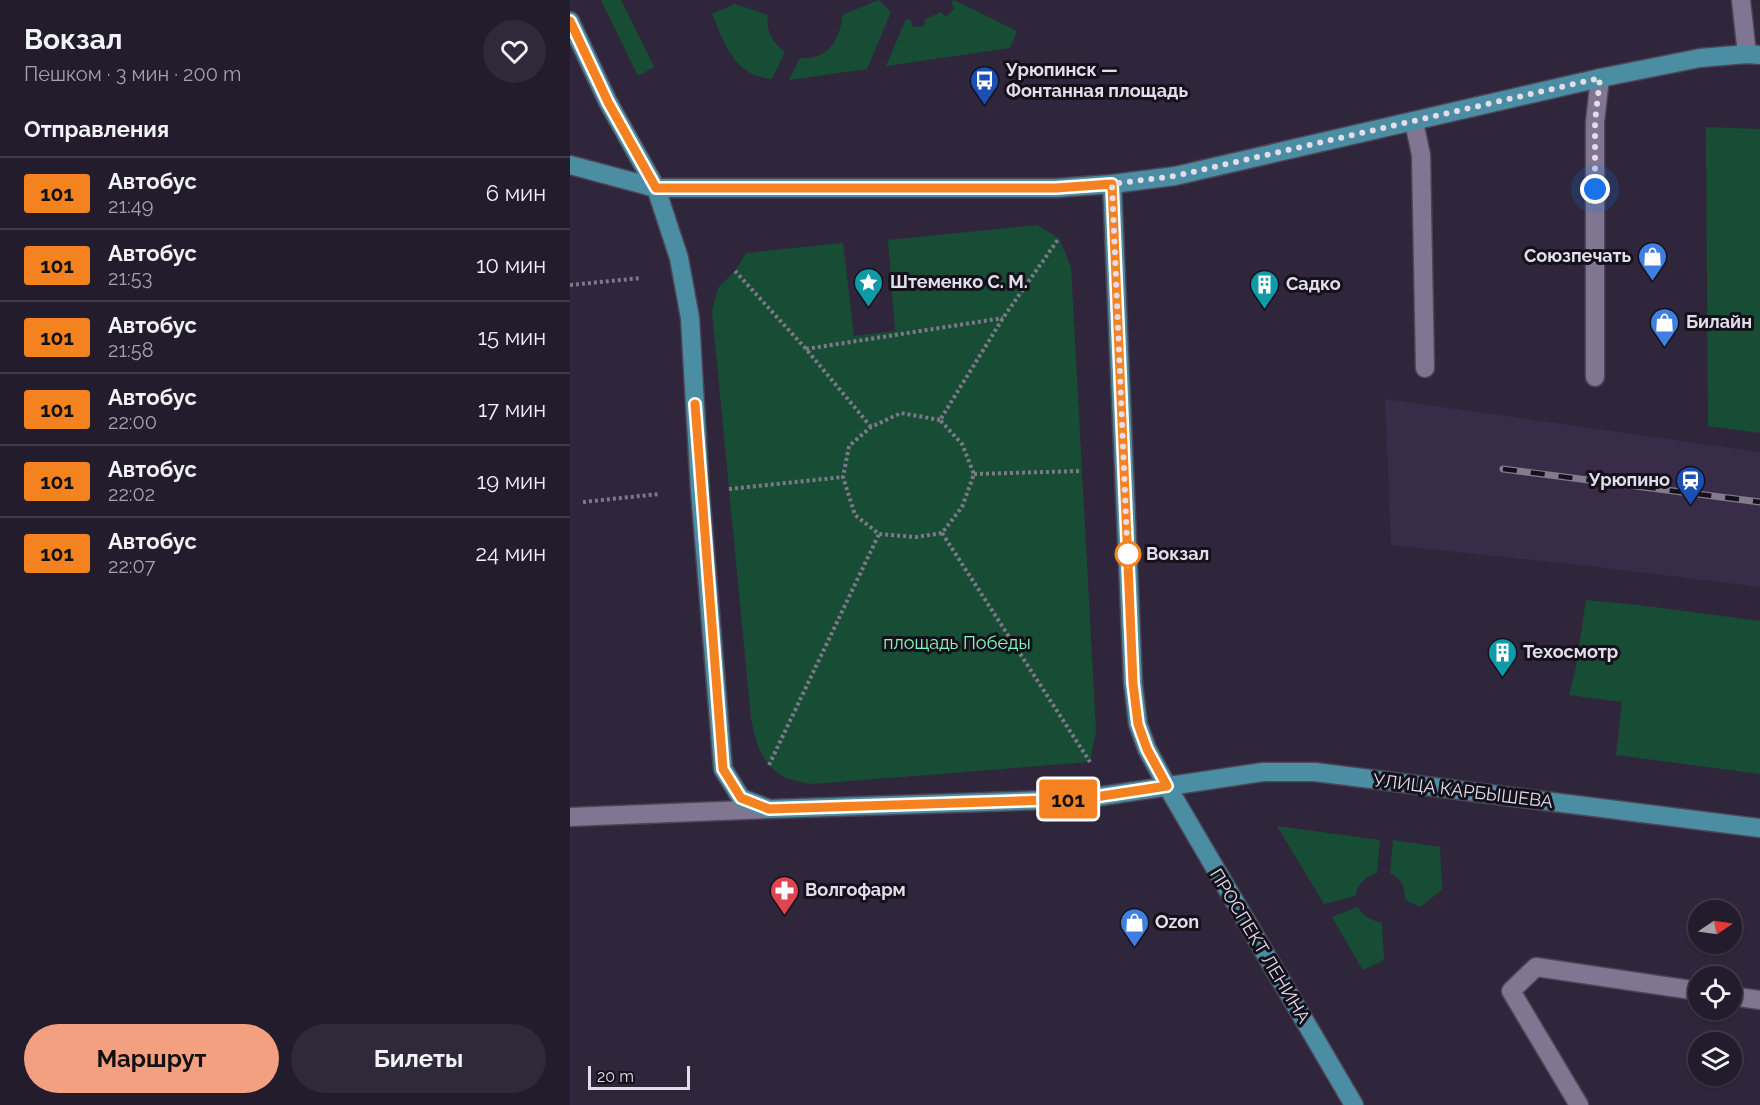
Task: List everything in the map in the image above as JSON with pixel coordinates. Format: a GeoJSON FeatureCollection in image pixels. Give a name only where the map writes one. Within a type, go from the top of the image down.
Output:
{"type":"FeatureCollection","features":[{"type":"Feature","properties":{"kind":"main road"},"geometry":{"type":"LineString","coordinates":[[570,21],[608,102],[656,188],[679,258],[690,318],[700,491],[723,769],[741,798],[769,809],[1082,799],[1167,786],[1147,749],[1138,724],[1133,683],[1112,184]]}},
{"type":"Feature","properties":{"kind":"main road"},"geometry":{"type":"LineString","coordinates":[[570,165],[656,188],[1056,188],[1112,184],[1175,176],[1600,78],[1700,58],[1753,54]]}},
{"type":"Feature","properties":{"kind":"main road","name":"УЛИЦА КАРБЫШЕВА"},"geometry":{"type":"LineString","coordinates":[[1167,786],[1263,772],[1315,772],[1760,828]]}},
{"type":"Feature","properties":{"kind":"main road","name":"ПРОСПЕКТ ЛЕНИНА"},"geometry":{"type":"LineString","coordinates":[[1167,786],[1354,1105]]}},
{"type":"Feature","properties":{"kind":"street"},"geometry":{"type":"LineString","coordinates":[[1741,0],[1753,54]]}},
{"type":"Feature","properties":{"kind":"street"},"geometry":{"type":"LineString","coordinates":[[1595,377],[1595,122],[1600,78]]}},
{"type":"Feature","properties":{"kind":"street"},"geometry":{"type":"LineString","coordinates":[[1414,122],[1421,155],[1425,368]]}},
{"type":"Feature","properties":{"kind":"street"},"geometry":{"type":"LineString","coordinates":[[570,817],[769,809]]}},
{"type":"Feature","properties":{"kind":"street"},"geometry":{"type":"LineString","coordinates":[[1579,1105],[1511,991],[1536,968],[1688,990]]}},
{"type":"Feature","properties":{"kind":"street"},"geometry":{"type":"LineString","coordinates":[[1742,998],[1760,1000]]}},
{"type":"Feature","properties":{"kind":"path"},"geometry":{"type":"LineString","coordinates":[[940,420],[1003,318],[1059,238]]}},
{"type":"Feature","properties":{"kind":"path"},"geometry":{"type":"LineString","coordinates":[[735,271],[806,349],[871,427]]}},
{"type":"Feature","properties":{"kind":"path"},"geometry":{"type":"LineString","coordinates":[[570,285],[641,278]]}},
{"type":"Feature","properties":{"kind":"path"},"geometry":{"type":"LineString","coordinates":[[806,349],[1003,318]]}},
{"type":"Feature","properties":{"kind":"path"},"geometry":{"type":"LineString","coordinates":[[901,413],[940,420],[962,444],[974,474],[962,507],[942,533],[916,537],[879,534],[855,515],[843,477],[849,446],[871,427],[901,413]]}},
{"type":"Feature","properties":{"kind":"path"},"geometry":{"type":"LineString","coordinates":[[974,474],[1081,471]]}},
{"type":"Feature","properties":{"kind":"path"},"geometry":{"type":"LineString","coordinates":[[729,489],[843,477]]}},
{"type":"Feature","properties":{"kind":"path"},"geometry":{"type":"LineString","coordinates":[[583,502],[659,494]]}},
{"type":"Feature","properties":{"kind":"path"},"geometry":{"type":"LineString","coordinates":[[942,533],[1090,762]]}},
{"type":"Feature","properties":{"kind":"path"},"geometry":{"type":"LineString","coordinates":[[769,765],[879,534]]}},
{"type":"Feature","properties":{"kind":"shaded area","name":"Урюпино"},"geometry":{"type":"Polygon","coordinates":[[[1385,399],[1760,452],[1760,587],[1391,545],[1385,399]]]}},
{"type":"Feature","properties":{"kind":"green space"},"geometry":{"type":"Polygon","coordinates":[[[601,0],[621,0],[654,67],[638,76],[601,0]]]}},
{"type":"Feature","properties":{"kind":"green space"},"geometry":{"type":"Polygon","coordinates":[[[879,0],[891,12],[867,69],[789,80],[800,58],[818,56],[831,47],[839,32],[842,15],[879,0]]]}},
{"type":"Feature","properties":{"kind":"green space"},"geometry":{"type":"Polygon","coordinates":[[[954,0],[1017,31],[1010,48],[886,66],[906,19],[911,20],[912,27],[925,26],[924,20],[941,12],[946,17],[955,8],[951,3],[954,0]]]}},
{"type":"Feature","properties":{"kind":"green space"},"geometry":{"type":"Polygon","coordinates":[[[735,4],[768,15],[767,21],[771,36],[785,52],[772,79],[748,72],[733,57],[727,47],[712,14],[735,4]]]}},
{"type":"Feature","properties":{"kind":"green space"},"geometry":{"type":"Polygon","coordinates":[[[1706,127],[1760,129],[1760,433],[1708,426],[1706,127]]]}},
{"type":"Feature","properties":{"kind":"green space","name":"площадь Победы"},"geometry":{"type":"Polygon","coordinates":[[[1037,225],[1059,238],[1071,267],[1096,731],[1090,762],[812,784],[784,777],[770,766],[761,752],[751,718],[712,311],[718,288],[735,271],[746,253],[843,243],[854,336],[895,331],[888,240],[1037,225]]]}},
{"type":"Feature","properties":{"kind":"green space"},"geometry":{"type":"Polygon","coordinates":[[[1586,600],[1760,621],[1760,774],[1616,755],[1622,702],[1569,695],[1576,667],[1586,600]]]}},
{"type":"Feature","properties":{"kind":"green space"},"geometry":{"type":"Polygon","coordinates":[[[1277,826],[1380,840],[1377,873],[1363,881],[1355,896],[1324,904],[1277,826]]]}},
{"type":"Feature","properties":{"kind":"green space"},"geometry":{"type":"Polygon","coordinates":[[[1393,840],[1440,847],[1442,890],[1420,907],[1405,900],[1402,884],[1390,873],[1393,840]]]}},
{"type":"Feature","properties":{"kind":"green space"},"geometry":{"type":"Polygon","coordinates":[[[1357,907],[1374,921],[1382,923],[1384,960],[1363,970],[1332,917],[1357,907]]]}},
{"type":"Feature","properties":{"kind":"railway"},"geometry":{"type":"LineString","coordinates":[[1503,469],[1760,502]]}},
{"type":"Feature","properties":{"kind":"bus line","name":"101"},"geometry":{"type":"LineString","coordinates":[[570,21],[608,102],[656,188],[1056,188],[1112,184],[1133,683],[1138,724],[1147,749],[1167,786],[1082,799],[769,809],[741,798],[723,769],[695,404]]}},
{"type":"Feature","properties":{"kind":"place","name":"Урюпинск — Фонтанная площадь"},"geometry":{"type":"Point","coordinates":[985,106]}},
{"type":"Feature","properties":{"kind":"place","name":"Союзпечать"},"geometry":{"type":"Point","coordinates":[1652,282]}},
{"type":"Feature","properties":{"kind":"place","name":"Штеменко С. М."},"geometry":{"type":"Point","coordinates":[869,308]}},
{"type":"Feature","properties":{"kind":"place","name":"Садко"},"geometry":{"type":"Point","coordinates":[1265,310]}},
{"type":"Feature","properties":{"kind":"place","name":"Билайн"},"geometry":{"type":"Point","coordinates":[1665,348]}},
{"type":"Feature","properties":{"kind":"place","name":"Урюпино"},"geometry":{"type":"Point","coordinates":[1691,506]}},
{"type":"Feature","properties":{"kind":"place","name":"Вокзал"},"geometry":{"type":"Point","coordinates":[1128,554]}},
{"type":"Feature","properties":{"kind":"place","name":"Техосмотр"},"geometry":{"type":"Point","coordinates":[1502,678]}},
{"type":"Feature","properties":{"kind":"place","name":"Волгофарм"},"geometry":{"type":"Point","coordinates":[784,916]}},
{"type":"Feature","properties":{"kind":"place","name":"Ozon"},"geometry":{"type":"Point","coordinates":[1134,948]}},
{"type":"Feature","properties":{"kind":"route"},"geometry":{"type":"LineString","coordinates":[[1128,554],[1128,565],[1112,184],[1175,176],[1600,78],[1595,122],[1595,189]]}}]}
